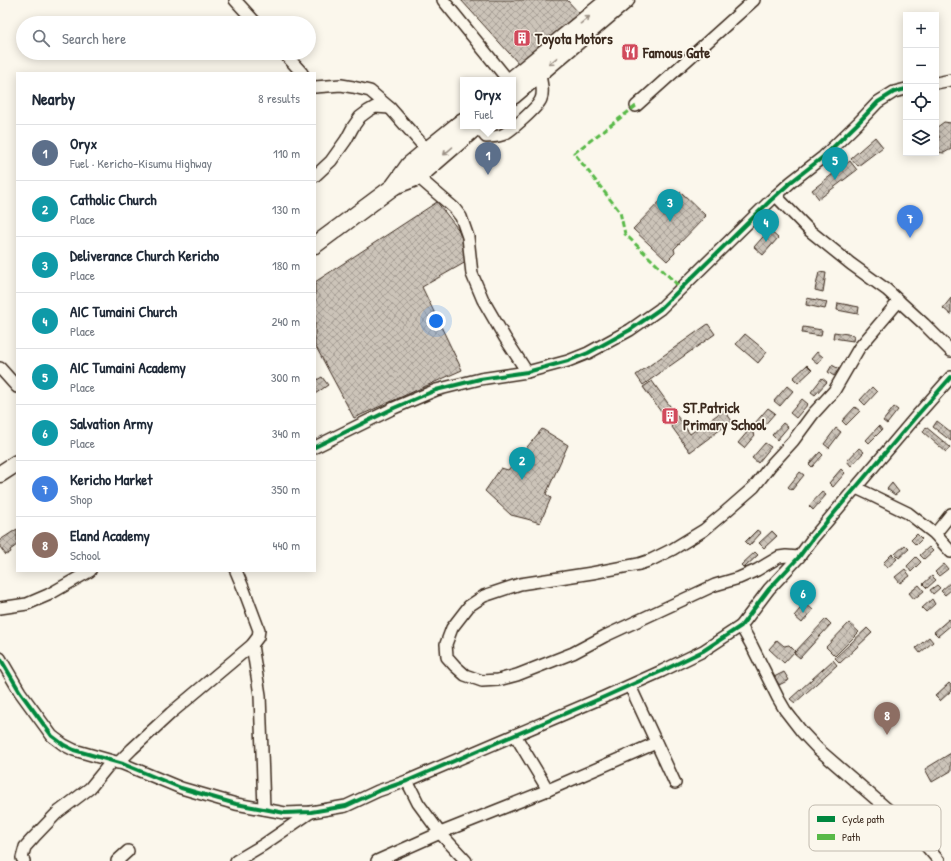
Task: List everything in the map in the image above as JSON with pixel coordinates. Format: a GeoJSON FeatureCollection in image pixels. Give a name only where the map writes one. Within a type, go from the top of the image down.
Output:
{"type":"FeatureCollection","features":[{"type":"Feature","properties":{"kind":"highway"},"geometry":{"type":"LineString","coordinates":[[516,92],[536,68],[609,0]]}},
{"type":"Feature","properties":{"kind":"highway"},"geometry":{"type":"LineString","coordinates":[[516,77],[536,68],[626,0]]}},
{"type":"Feature","properties":{"kind":"highway"},"geometry":{"type":"LineString","coordinates":[[414,171],[427,150],[460,123]]}},
{"type":"Feature","properties":{"kind":"highway"},"geometry":{"type":"LineString","coordinates":[[316,245],[393,186],[473,129]]}},
{"type":"Feature","properties":{"kind":"highway"},"geometry":{"type":"LineString","coordinates":[[0,474],[16,464]]}},
{"type":"Feature","properties":{"kind":"street"},"geometry":{"type":"LineString","coordinates":[[235,0],[250,16]]}},
{"type":"Feature","properties":{"kind":"street"},"geometry":{"type":"LineString","coordinates":[[443,0],[507,77]]}},
{"type":"Feature","properties":{"kind":"street"},"geometry":{"type":"LineString","coordinates":[[636,106],[754,0]]}},
{"type":"Feature","properties":{"kind":"street"},"geometry":{"type":"LineString","coordinates":[[290,60],[301,72]]}},
{"type":"Feature","properties":{"kind":"street"},"geometry":{"type":"LineString","coordinates":[[516,125],[540,102],[542,92],[536,68]]}},
{"type":"Feature","properties":{"kind":"street"},"geometry":{"type":"LineString","coordinates":[[939,82],[951,80]]}},
{"type":"Feature","properties":{"kind":"street"},"geometry":{"type":"LineString","coordinates":[[316,87],[341,85],[370,91],[390,108],[427,150]]}},
{"type":"Feature","properties":{"kind":"street"},"geometry":{"type":"LineString","coordinates":[[316,447],[394,408],[436,390],[480,379],[527,372],[568,361],[588,353],[630,330],[660,309],[776,196],[823,157],[878,102],[894,92],[903,90]]}},
{"type":"Feature","properties":{"kind":"street"},"geometry":{"type":"LineString","coordinates":[[316,175],[331,161],[360,118],[375,107],[390,108]]}},
{"type":"Feature","properties":{"kind":"street"},"geometry":{"type":"LineString","coordinates":[[479,129],[486,137],[501,135],[511,129]]}},
{"type":"Feature","properties":{"kind":"street"},"geometry":{"type":"LineString","coordinates":[[414,171],[454,208],[461,217],[468,237],[472,274],[483,300],[527,372]]}},
{"type":"Feature","properties":{"kind":"street"},"geometry":{"type":"LineString","coordinates":[[776,196],[810,231],[851,264],[887,290],[951,351]]}},
{"type":"Feature","properties":{"kind":"street"},"geometry":{"type":"LineString","coordinates":[[799,557],[779,557],[739,578],[715,585],[605,636],[573,653],[517,676],[498,680],[482,681],[465,675],[447,656],[446,644],[452,628],[469,606],[484,596],[520,584],[639,564],[673,549],[704,530],[754,486],[793,441],[813,414],[834,391],[859,348],[898,301]]}},
{"type":"Feature","properties":{"kind":"street"},"geometry":{"type":"LineString","coordinates":[[0,368],[16,386]]}},
{"type":"Feature","properties":{"kind":"street"},"geometry":{"type":"LineString","coordinates":[[0,658],[20,692],[52,736],[74,750],[115,762],[181,788],[236,804],[285,813],[310,812],[346,806],[378,791],[407,781],[662,672],[703,652],[741,626],[769,589],[799,557],[813,538],[951,377]]}},
{"type":"Feature","properties":{"kind":"street"},"geometry":{"type":"LineString","coordinates":[[856,488],[908,513],[935,534],[951,552]]}},
{"type":"Feature","properties":{"kind":"street"},"geometry":{"type":"LineString","coordinates":[[935,534],[951,514]]}},
{"type":"Feature","properties":{"kind":"street"},"geometry":{"type":"LineString","coordinates":[[0,608],[27,604],[48,595],[88,572]]}},
{"type":"Feature","properties":{"kind":"street"},"geometry":{"type":"LineString","coordinates":[[24,861],[22,858],[25,848],[29,842],[57,813],[90,788],[115,762],[252,645],[258,637],[258,630],[236,572]]}},
{"type":"Feature","properties":{"kind":"street"},"geometry":{"type":"LineString","coordinates":[[741,626],[778,698],[785,710],[802,732],[818,749],[883,805]]}},
{"type":"Feature","properties":{"kind":"street"},"geometry":{"type":"LineString","coordinates":[[252,645],[260,695],[264,809]]}},
{"type":"Feature","properties":{"kind":"street"},"geometry":{"type":"LineString","coordinates":[[630,686],[675,784]]}},
{"type":"Feature","properties":{"kind":"street"},"geometry":{"type":"LineString","coordinates":[[515,735],[548,790]]}},
{"type":"Feature","properties":{"kind":"street"},"geometry":{"type":"LineString","coordinates":[[377,861],[440,833],[548,790],[656,743]]}},
{"type":"Feature","properties":{"kind":"street"},"geometry":{"type":"LineString","coordinates":[[407,781],[418,803],[440,833],[466,861]]}},
{"type":"Feature","properties":{"kind":"street"},"geometry":{"type":"LineString","coordinates":[[236,861],[263,845],[310,812]]}},
{"type":"Feature","properties":{"kind":"street"},"geometry":{"type":"LineString","coordinates":[[117,861],[128,851]]}},
{"type":"Feature","properties":{"kind":"street"},"geometry":{"type":"LineString","coordinates":[[930,851],[939,861]]}},
{"type":"Feature","properties":{"kind":"building","name":"Toyota Motors"},"geometry":{"type":"Polygon","coordinates":[[[461,0],[567,0],[579,13],[519,64],[461,0]]]}},
{"type":"Feature","properties":{"kind":"building"},"geometry":{"type":"Polygon","coordinates":[[[944,122],[951,123],[951,150],[944,153],[939,152],[939,126],[944,122]]]}},
{"type":"Feature","properties":{"kind":"building"},"geometry":{"type":"Polygon","coordinates":[[[875,137],[883,147],[858,166],[851,158],[875,137]]]}},
{"type":"Feature","properties":{"kind":"building"},"geometry":{"type":"Polygon","coordinates":[[[850,161],[857,170],[819,199],[812,190],[850,161]]]}},
{"type":"Feature","properties":{"kind":"building"},"geometry":{"type":"Polygon","coordinates":[[[669,192],[674,198],[681,192],[706,216],[674,249],[675,253],[667,261],[633,229],[669,192]]]}},
{"type":"Feature","properties":{"kind":"building"},"geometry":{"type":"Polygon","coordinates":[[[437,202],[461,233],[466,262],[422,287],[462,370],[354,418],[316,347],[316,281],[437,202]]]}},
{"type":"Feature","properties":{"kind":"building"},"geometry":{"type":"Polygon","coordinates":[[[769,230],[778,238],[763,255],[754,247],[769,230]]]}},
{"type":"Feature","properties":{"kind":"building"},"geometry":{"type":"Polygon","coordinates":[[[819,272],[826,273],[823,292],[815,290],[819,272]]]}},
{"type":"Feature","properties":{"kind":"building"},"geometry":{"type":"Polygon","coordinates":[[[807,298],[827,302],[825,309],[806,305],[807,298]]]}},
{"type":"Feature","properties":{"kind":"building"},"geometry":{"type":"Polygon","coordinates":[[[951,298],[951,315],[943,308],[951,298]]]}},
{"type":"Feature","properties":{"kind":"building"},"geometry":{"type":"Polygon","coordinates":[[[838,303],[859,307],[858,314],[837,310],[838,303]]]}},
{"type":"Feature","properties":{"kind":"building"},"geometry":{"type":"Polygon","coordinates":[[[708,324],[715,334],[643,385],[636,375],[708,324]]]}},
{"type":"Feature","properties":{"kind":"building"},"geometry":{"type":"Polygon","coordinates":[[[803,327],[822,330],[821,336],[802,333],[803,327]]]}},
{"type":"Feature","properties":{"kind":"building"},"geometry":{"type":"Polygon","coordinates":[[[834,332],[854,335],[853,341],[833,338],[834,332]]]}},
{"type":"Feature","properties":{"kind":"building"},"geometry":{"type":"Polygon","coordinates":[[[745,334],[767,352],[758,363],[736,344],[745,334]]]}},
{"type":"Feature","properties":{"kind":"building"},"geometry":{"type":"Polygon","coordinates":[[[817,352],[823,357],[817,364],[811,359],[817,352]]]}},
{"type":"Feature","properties":{"kind":"building"},"geometry":{"type":"Polygon","coordinates":[[[807,365],[812,370],[798,383],[793,378],[807,365]]]}},
{"type":"Feature","properties":{"kind":"building"},"geometry":{"type":"Polygon","coordinates":[[[832,365],[839,369],[834,376],[828,372],[832,365]]]}},
{"type":"Feature","properties":{"kind":"building"},"geometry":{"type":"Polygon","coordinates":[[[322,377],[328,385],[316,393],[316,380],[322,377]]]}},
{"type":"Feature","properties":{"kind":"building"},"geometry":{"type":"Polygon","coordinates":[[[822,378],[827,382],[815,395],[811,392],[822,378]]]}},
{"type":"Feature","properties":{"kind":"building","name":"ST.Patrick Primary School"},"geometry":{"type":"Polygon","coordinates":[[[652,381],[690,434],[724,410],[732,421],[690,452],[643,387],[652,381]]]}},
{"type":"Feature","properties":{"kind":"building"},"geometry":{"type":"Polygon","coordinates":[[[787,386],[793,391],[780,406],[774,401],[787,386]]]}},
{"type":"Feature","properties":{"kind":"building"},"geometry":{"type":"Polygon","coordinates":[[[872,387],[877,392],[865,405],[860,400],[872,387]]]}},
{"type":"Feature","properties":{"kind":"building"},"geometry":{"type":"Polygon","coordinates":[[[802,399],[808,404],[796,418],[790,413],[802,399]]]}},
{"type":"Feature","properties":{"kind":"building"},"geometry":{"type":"Polygon","coordinates":[[[855,407],[860,411],[846,425],[842,421],[855,407]]]}},
{"type":"Feature","properties":{"kind":"building"},"geometry":{"type":"Polygon","coordinates":[[[894,407],[898,410],[887,424],[883,421],[894,407]]]}},
{"type":"Feature","properties":{"kind":"building"},"geometry":{"type":"Polygon","coordinates":[[[768,408],[775,413],[762,428],[755,423],[768,408]]]}},
{"type":"Feature","properties":{"kind":"building"},"geometry":{"type":"Polygon","coordinates":[[[937,421],[951,432],[951,441],[933,427],[937,421]]]}},
{"type":"Feature","properties":{"kind":"building"},"geometry":{"type":"Polygon","coordinates":[[[783,423],[788,427],[777,440],[772,435],[783,423]]]}},
{"type":"Feature","properties":{"kind":"building"},"geometry":{"type":"Polygon","coordinates":[[[879,426],[882,430],[869,443],[866,440],[879,426]]]}},
{"type":"Feature","properties":{"kind":"building"},"geometry":{"type":"Polygon","coordinates":[[[926,427],[950,447],[946,452],[923,432],[926,427]]]}},
{"type":"Feature","properties":{"kind":"building"},"geometry":{"type":"Polygon","coordinates":[[[836,428],[841,432],[829,448],[824,444],[836,428]]]}},
{"type":"Feature","properties":{"kind":"building"},"geometry":{"type":"Polygon","coordinates":[[[542,429],[568,445],[546,494],[551,498],[540,523],[511,515],[485,491],[501,468],[508,470],[542,429]]]}},
{"type":"Feature","properties":{"kind":"building"},"geometry":{"type":"Polygon","coordinates":[[[749,430],[755,435],[744,448],[738,443],[749,430]]]}},
{"type":"Feature","properties":{"kind":"building"},"geometry":{"type":"Polygon","coordinates":[[[765,443],[771,447],[758,463],[752,458],[765,443]]]}},
{"type":"Feature","properties":{"kind":"building"},"geometry":{"type":"Polygon","coordinates":[[[859,448],[864,452],[851,466],[847,461],[859,448]]]}},
{"type":"Feature","properties":{"kind":"building"},"geometry":{"type":"Polygon","coordinates":[[[820,452],[823,455],[812,467],[809,464],[820,452]]]}},
{"type":"Feature","properties":{"kind":"building"},"geometry":{"type":"Polygon","coordinates":[[[841,469],[845,473],[833,487],[829,483],[841,469]]]}},
{"type":"Feature","properties":{"kind":"building"},"geometry":{"type":"Polygon","coordinates":[[[800,472],[804,475],[792,490],[788,487],[800,472]]]}},
{"type":"Feature","properties":{"kind":"building"},"geometry":{"type":"Polygon","coordinates":[[[892,483],[899,492],[895,495],[887,489],[892,483]]]}},
{"type":"Feature","properties":{"kind":"building"},"geometry":{"type":"Polygon","coordinates":[[[822,492],[826,495],[813,510],[809,506],[822,492]]]}},
{"type":"Feature","properties":{"kind":"building"},"geometry":{"type":"Polygon","coordinates":[[[16,530],[16,546],[10,550],[11,552],[6,555],[0,547],[0,540],[16,530]]]}},
{"type":"Feature","properties":{"kind":"building"},"geometry":{"type":"Polygon","coordinates":[[[757,530],[761,533],[749,546],[745,542],[757,530]]]}},
{"type":"Feature","properties":{"kind":"building"},"geometry":{"type":"Polygon","coordinates":[[[772,531],[777,536],[764,548],[759,543],[772,531]]]}},
{"type":"Feature","properties":{"kind":"building"},"geometry":{"type":"Polygon","coordinates":[[[917,534],[922,539],[916,545],[911,540],[917,534]]]}},
{"type":"Feature","properties":{"kind":"building"},"geometry":{"type":"Polygon","coordinates":[[[905,545],[909,549],[899,558],[895,554],[905,545]]]}},
{"type":"Feature","properties":{"kind":"building"},"geometry":{"type":"Polygon","coordinates":[[[929,547],[933,551],[924,559],[920,555],[929,547]]]}},
{"type":"Feature","properties":{"kind":"building"},"geometry":{"type":"Polygon","coordinates":[[[755,552],[758,555],[744,568],[741,565],[755,552]]]}},
{"type":"Feature","properties":{"kind":"building"},"geometry":{"type":"Polygon","coordinates":[[[892,554],[897,559],[887,568],[883,563],[892,554]]]}},
{"type":"Feature","properties":{"kind":"building"},"geometry":{"type":"Polygon","coordinates":[[[916,557],[921,562],[911,572],[907,566],[916,557]]]}},
{"type":"Feature","properties":{"kind":"building"},"geometry":{"type":"Polygon","coordinates":[[[944,564],[948,569],[939,576],[935,572],[944,564]]]}},
{"type":"Feature","properties":{"kind":"building"},"geometry":{"type":"Polygon","coordinates":[[[905,569],[910,576],[900,583],[895,577],[905,569]]]}},
{"type":"Feature","properties":{"kind":"building"},"geometry":{"type":"Polygon","coordinates":[[[932,576],[936,580],[927,588],[923,584],[932,576]]]}},
{"type":"Feature","properties":{"kind":"building"},"geometry":{"type":"Polygon","coordinates":[[[951,582],[951,590],[945,595],[941,591],[951,582]]]}},
{"type":"Feature","properties":{"kind":"building"},"geometry":{"type":"Polygon","coordinates":[[[919,585],[924,591],[914,599],[909,593],[919,585]]]}},
{"type":"Feature","properties":{"kind":"building"},"geometry":{"type":"Polygon","coordinates":[[[937,585],[940,588],[933,594],[930,590],[937,585]]]}},
{"type":"Feature","properties":{"kind":"building"},"geometry":{"type":"Polygon","coordinates":[[[932,599],[935,604],[926,612],[922,608],[932,599]]]}},
{"type":"Feature","properties":{"kind":"building"},"geometry":{"type":"Polygon","coordinates":[[[805,603],[813,610],[802,623],[794,616],[805,603]]]}},
{"type":"Feature","properties":{"kind":"building"},"geometry":{"type":"Polygon","coordinates":[[[826,619],[831,624],[800,658],[794,653],[826,619]]]}},
{"type":"Feature","properties":{"kind":"building"},"geometry":{"type":"Polygon","coordinates":[[[949,619],[951,621],[951,625],[938,636],[934,632],[949,619]]]}},
{"type":"Feature","properties":{"kind":"building"},"geometry":{"type":"Polygon","coordinates":[[[849,623],[859,632],[835,656],[826,647],[849,623]]]}},
{"type":"Feature","properties":{"kind":"building"},"geometry":{"type":"Polygon","coordinates":[[[867,628],[872,633],[840,663],[835,658],[867,628]]]}},
{"type":"Feature","properties":{"kind":"building"},"geometry":{"type":"Polygon","coordinates":[[[929,637],[933,642],[920,653],[916,648],[929,637]]]}},
{"type":"Feature","properties":{"kind":"building"},"geometry":{"type":"Polygon","coordinates":[[[777,640],[784,646],[789,645],[795,651],[784,663],[769,649],[777,640]]]}},
{"type":"Feature","properties":{"kind":"building"},"geometry":{"type":"Polygon","coordinates":[[[833,660],[837,665],[795,703],[790,699],[833,660]]]}},
{"type":"Feature","properties":{"kind":"building"},"geometry":{"type":"Polygon","coordinates":[[[784,672],[789,680],[779,685],[774,677],[784,672]]]}},
{"type":"Feature","properties":{"kind":"building"},"geometry":{"type":"Polygon","coordinates":[[[949,683],[951,685],[951,691],[940,701],[935,696],[949,683]]]}},
{"type":"Feature","properties":{"kind":"building"},"geometry":{"type":"Polygon","coordinates":[[[951,753],[951,771],[932,782],[925,769],[951,753]]]}},
{"type":"Feature","properties":{"kind":"marked path"},"geometry":{"type":"LineString","coordinates":[[636,106],[574,153],[620,212],[625,234],[681,288]]}},
{"type":"Feature","properties":{"kind":"cycle path"},"geometry":{"type":"LineString","coordinates":[[316,447],[394,408],[436,390],[480,379],[527,372],[568,361],[588,353],[630,330],[660,309],[770,201],[791,182],[823,157],[878,102],[894,92],[903,90]]}},
{"type":"Feature","properties":{"kind":"cycle path"},"geometry":{"type":"LineString","coordinates":[[0,658],[20,692],[52,736],[74,750],[123,764],[181,788],[236,804],[285,813],[311,812],[346,806],[378,791],[407,781],[662,671],[703,651],[741,626],[769,589],[799,557],[813,538],[951,377]]}},
{"type":"Feature","properties":{"kind":"place","name":"Toyota Motors"},"geometry":{"type":"Point","coordinates":[522,38]}},
{"type":"Feature","properties":{"kind":"place","name":"Famous Gate"},"geometry":{"type":"Point","coordinates":[630,52]}},
{"type":"Feature","properties":{"kind":"place","name":"Oryx"},"geometry":{"type":"Point","coordinates":[488,175]}},
{"type":"Feature","properties":{"kind":"place","name":"AIC Tumaini Academy"},"geometry":{"type":"Point","coordinates":[835,180]}},
{"type":"Feature","properties":{"kind":"place","name":"Deliverance Church Kericho"},"geometry":{"type":"Point","coordinates":[670,222]}},
{"type":"Feature","properties":{"kind":"place","name":"Kericho Market"},"geometry":{"type":"Point","coordinates":[910,238]}},
{"type":"Feature","properties":{"kind":"place","name":"AIC Tumaini Church"},"geometry":{"type":"Point","coordinates":[766,242]}},
{"type":"Feature","properties":{"kind":"place","name":"ST.Patrick Primary School"},"geometry":{"type":"Point","coordinates":[670,416]}},
{"type":"Feature","properties":{"kind":"place","name":"Catholic Church"},"geometry":{"type":"Point","coordinates":[522,480]}},
{"type":"Feature","properties":{"kind":"place","name":"Salvation Army"},"geometry":{"type":"Point","coordinates":[803,613]}},
{"type":"Feature","properties":{"kind":"place","name":"Eland Academy"},"geometry":{"type":"Point","coordinates":[887,735]}}]}
